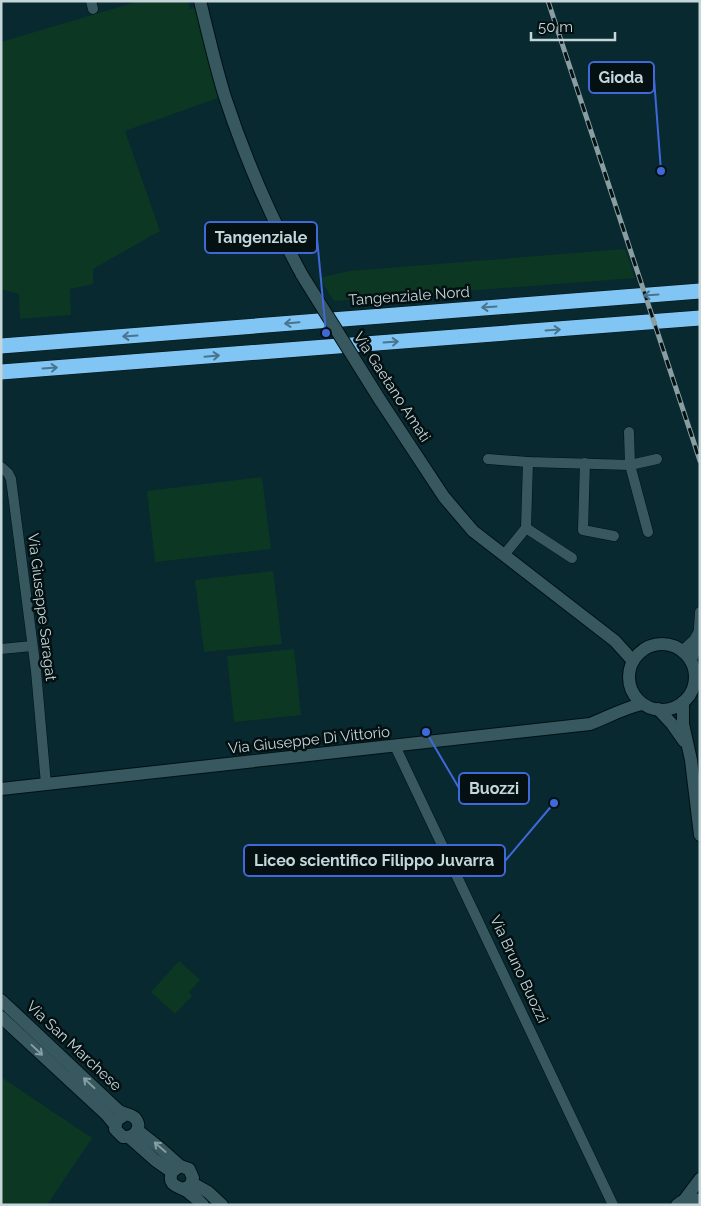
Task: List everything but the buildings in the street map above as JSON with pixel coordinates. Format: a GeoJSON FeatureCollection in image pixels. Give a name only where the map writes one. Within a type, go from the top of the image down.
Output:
{"type":"FeatureCollection","features":[{"type":"Feature","properties":{"kind":"highway","name":"Tangenziale Nord"},"geometry":{"type":"LineString","coordinates":[[1,346],[700,291]]}},
{"type":"Feature","properties":{"kind":"highway"},"geometry":{"type":"LineString","coordinates":[[1,372],[700,318]]}},
{"type":"Feature","properties":{"kind":"street","name":"Via Gaetano Amati"},"geometry":{"type":"LineString","coordinates":[[200,1],[217,70],[240,139],[271,212],[302,274],[380,400],[439,490],[473,531],[615,641],[633,661]]}},
{"type":"Feature","properties":{"kind":"street"},"geometry":{"type":"LineString","coordinates":[[629,432],[630,465],[648,532]]}},
{"type":"Feature","properties":{"kind":"street"},"geometry":{"type":"LineString","coordinates":[[488,459],[630,465],[657,459]]}},
{"type":"Feature","properties":{"kind":"street"},"geometry":{"type":"LineString","coordinates":[[504,555],[526,528],[528,462]]}},
{"type":"Feature","properties":{"kind":"street"},"geometry":{"type":"LineString","coordinates":[[585,464],[583,530],[614,536]]}},
{"type":"Feature","properties":{"kind":"street","name":"Via Giuseppe Saragat"},"geometry":{"type":"LineString","coordinates":[[1,468],[8,472],[11,479],[32,646],[46,784]]}},
{"type":"Feature","properties":{"kind":"street"},"geometry":{"type":"LineString","coordinates":[[526,528],[572,558]]}},
{"type":"Feature","properties":{"kind":"street"},"geometry":{"type":"LineString","coordinates":[[691,663],[698,643],[700,612]]}},
{"type":"Feature","properties":{"kind":"street"},"geometry":{"type":"LineString","coordinates":[[682,651],[694,640],[698,633]]}},
{"type":"Feature","properties":{"kind":"street","name":"Via Gaetano Amati"},"geometry":{"type":"LineString","coordinates":[[615,641],[642,650]]}},
{"type":"Feature","properties":{"kind":"street"},"geometry":{"type":"LineString","coordinates":[[662,644],[682,651],[691,663],[694,680],[688,696],[683,702],[673,708],[658,709],[642,704],[631,689],[629,675],[633,661],[642,650],[652,646],[662,644]]}},
{"type":"Feature","properties":{"kind":"street"},"geometry":{"type":"LineString","coordinates":[[1,649],[32,646]]}},
{"type":"Feature","properties":{"kind":"street"},"geometry":{"type":"LineString","coordinates":[[617,711],[631,689]]}},
{"type":"Feature","properties":{"kind":"street"},"geometry":{"type":"LineString","coordinates":[[683,702],[683,724],[686,745]]}},
{"type":"Feature","properties":{"kind":"street","name":"Via Giuseppe Di Vittorio"},"geometry":{"type":"LineString","coordinates":[[1,789],[590,724],[604,719],[617,711],[642,704]]}},
{"type":"Feature","properties":{"kind":"street"},"geometry":{"type":"LineString","coordinates":[[658,709],[672,724],[686,745],[691,760],[700,835]]}},
{"type":"Feature","properties":{"kind":"street","name":"Via Bruno Buozzi"},"geometry":{"type":"LineString","coordinates":[[395,746],[613,1205]]}},
{"type":"Feature","properties":{"kind":"street","name":"Via San Marchese"},"geometry":{"type":"LineString","coordinates":[[1,1000],[119,1112],[125,1114]]}},
{"type":"Feature","properties":{"kind":"street","name":"Via San Marchese"},"geometry":{"type":"LineString","coordinates":[[1,1017],[106,1114],[115,1125]]}},
{"type":"Feature","properties":{"kind":"street"},"geometry":{"type":"LineString","coordinates":[[125,1114],[131,1115],[138,1124],[133,1134],[122,1137],[118,1134],[115,1125],[116,1120],[125,1114]]}},
{"type":"Feature","properties":{"kind":"street"},"geometry":{"type":"LineString","coordinates":[[133,1134],[155,1160],[176,1169],[185,1167],[192,1173],[187,1186]]}},
{"type":"Feature","properties":{"kind":"street"},"geometry":{"type":"LineString","coordinates":[[176,1169],[171,1181],[177,1188],[187,1186],[208,1192],[222,1205]]}},
{"type":"Feature","properties":{"kind":"street"},"geometry":{"type":"LineString","coordinates":[[681,1202],[700,1179]]}},
{"type":"Feature","properties":{"kind":"street"},"geometry":{"type":"LineString","coordinates":[[187,1186],[203,1205]]}},
{"type":"Feature","properties":{"kind":"street"},"geometry":{"type":"LineString","coordinates":[[681,1202],[691,1198],[700,1201]]}},
{"type":"Feature","properties":{"kind":"green space"},"geometry":{"type":"Polygon","coordinates":[[[139,1],[188,1],[190,9],[195,8],[218,98],[125,131],[160,231],[93,269],[93,284],[70,289],[71,315],[20,319],[19,294],[1,289],[1,42],[139,1]]]}},
{"type":"Feature","properties":{"kind":"green space"},"geometry":{"type":"Polygon","coordinates":[[[625,249],[635,278],[334,301],[319,278],[349,271],[625,249]]]}},
{"type":"Feature","properties":{"kind":"green space"},"geometry":{"type":"Polygon","coordinates":[[[262,477],[271,549],[155,562],[147,491],[262,477]]]}},
{"type":"Feature","properties":{"kind":"green space"},"geometry":{"type":"Polygon","coordinates":[[[273,571],[282,644],[204,652],[195,580],[273,571]]]}},
{"type":"Feature","properties":{"kind":"green space"},"geometry":{"type":"Polygon","coordinates":[[[294,649],[301,715],[234,722],[227,656],[294,649]]]}},
{"type":"Feature","properties":{"kind":"green space"},"geometry":{"type":"Polygon","coordinates":[[[179,961],[200,980],[189,992],[192,996],[175,1014],[151,992],[179,961]]]}},
{"type":"Feature","properties":{"kind":"green space"},"geometry":{"type":"Polygon","coordinates":[[[1,1077],[92,1138],[47,1205],[1,1205],[1,1077]]]}},
{"type":"Feature","properties":{"kind":"railway"},"geometry":{"type":"LineString","coordinates":[[548,1],[700,461]]}},
{"type":"Feature","properties":{"kind":"place","name":"Gioda"},"geometry":{"type":"Point","coordinates":[661,171]}},
{"type":"Feature","properties":{"kind":"place","name":"Tangenziale"},"geometry":{"type":"Point","coordinates":[326,333]}},
{"type":"Feature","properties":{"kind":"place","name":"Buozzi"},"geometry":{"type":"Point","coordinates":[426,732]}},
{"type":"Feature","properties":{"kind":"place","name":"Liceo scientifico Filippo Juvarra"},"geometry":{"type":"Point","coordinates":[554,803]}}]}
